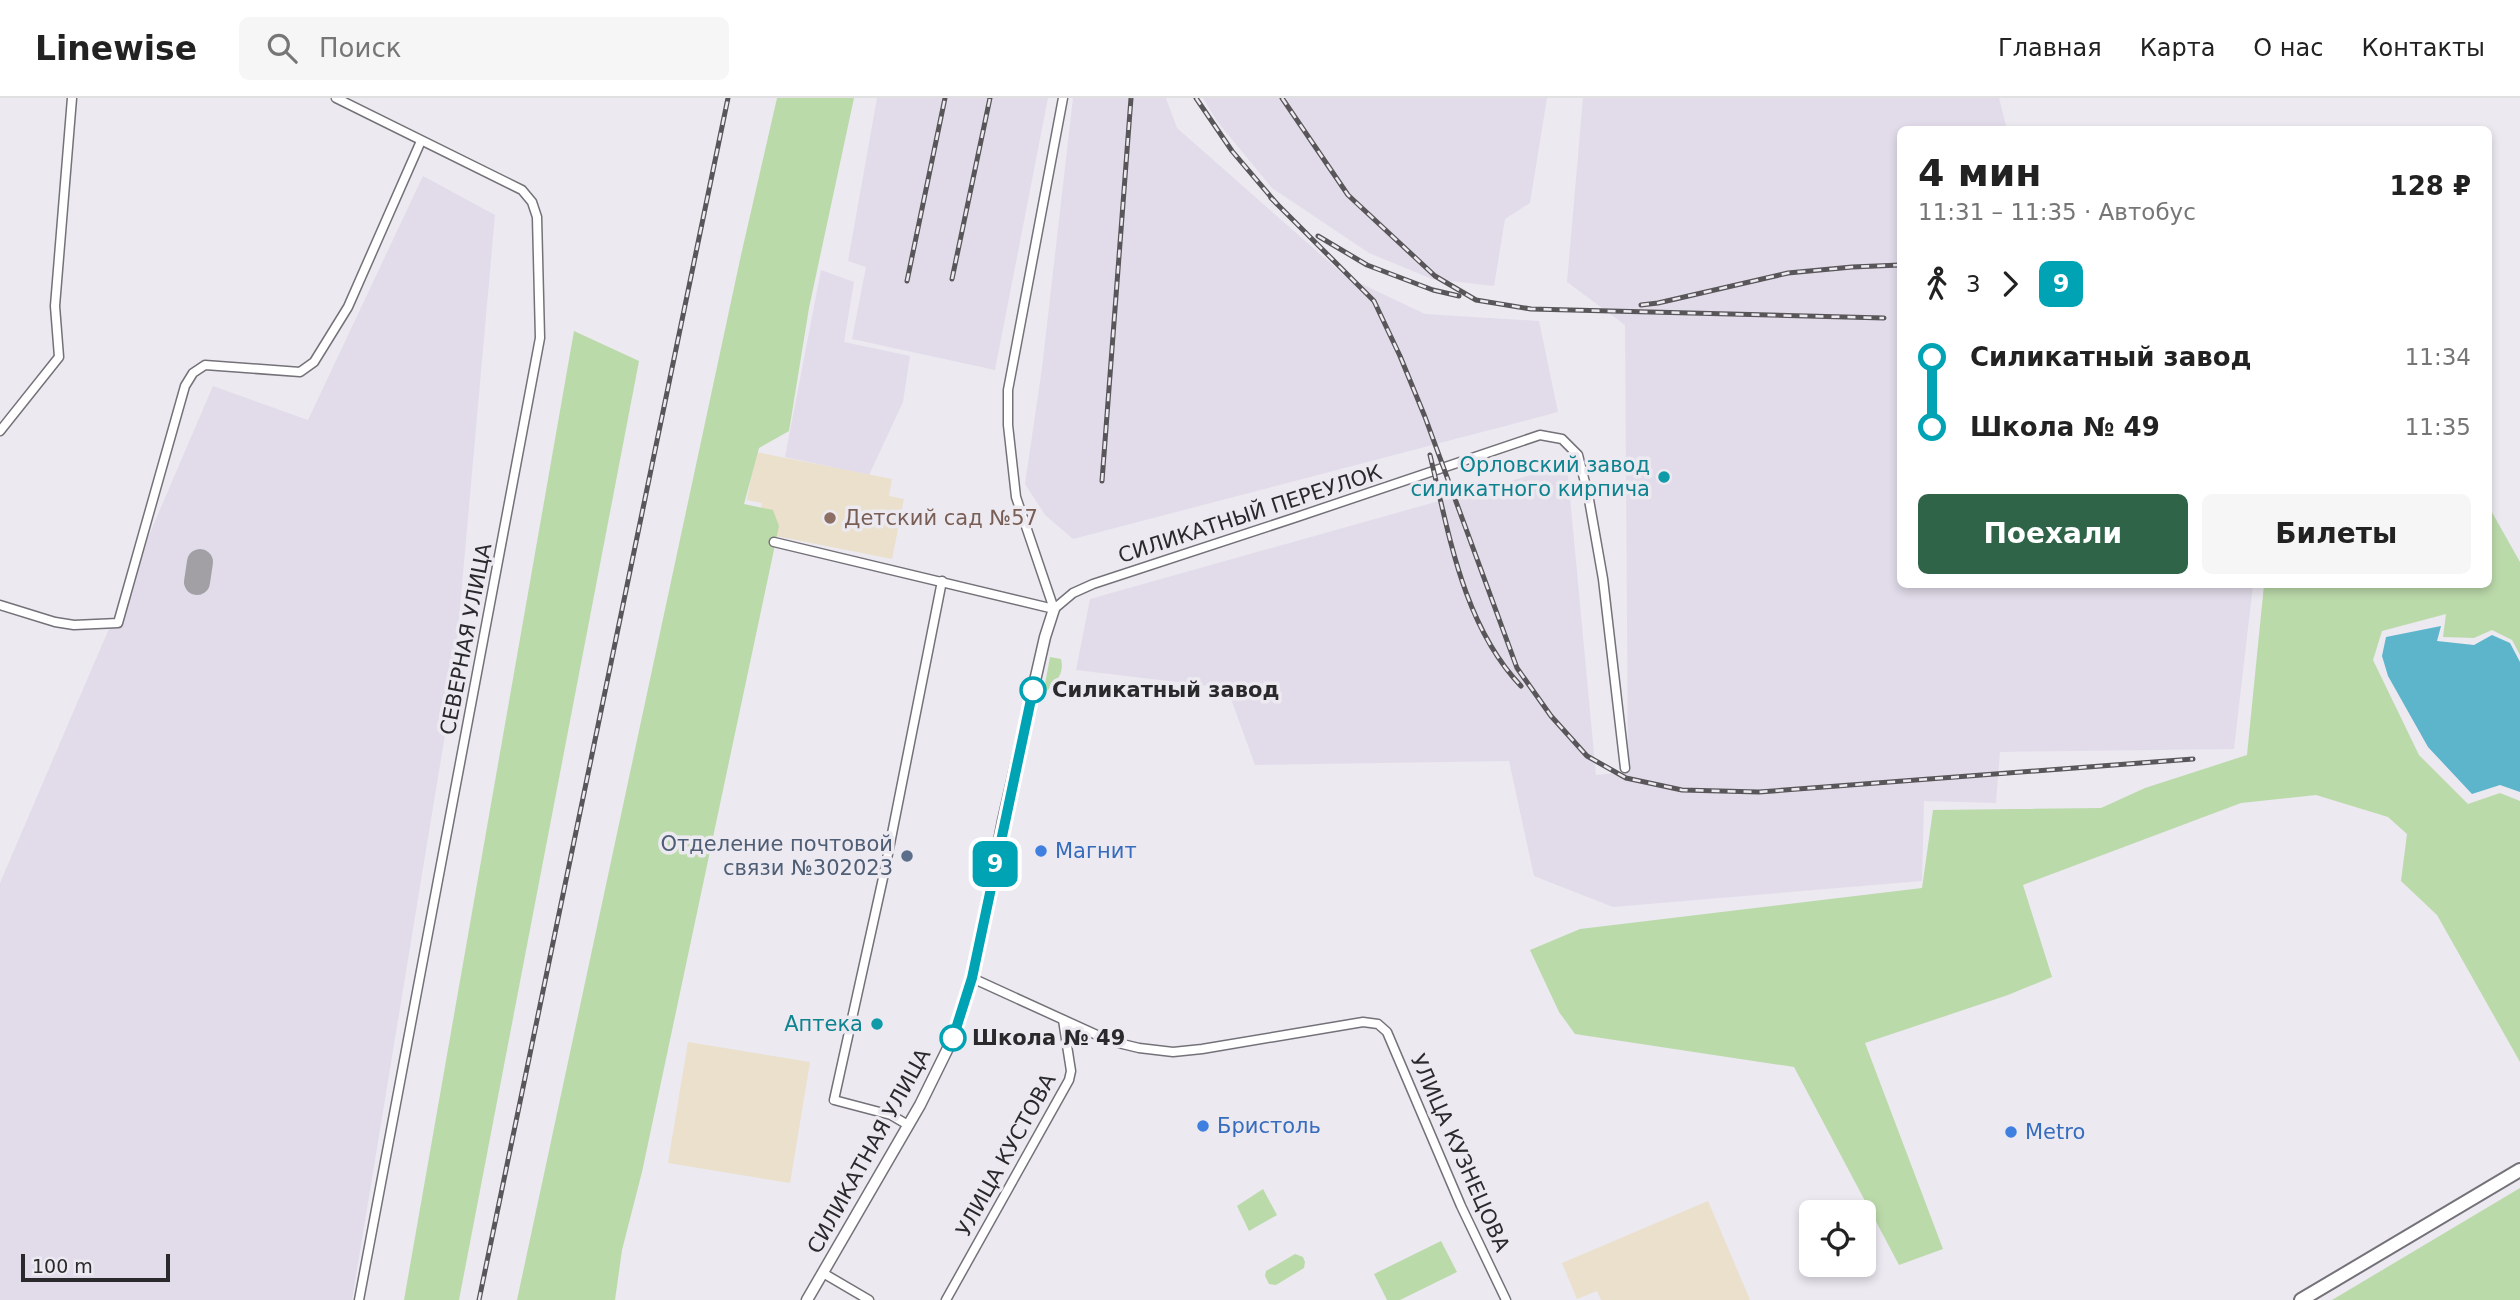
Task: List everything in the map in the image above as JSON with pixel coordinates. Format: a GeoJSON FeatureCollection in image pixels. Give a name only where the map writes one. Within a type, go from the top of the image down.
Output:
{"type":"FeatureCollection","features":[{"type":"Feature","properties":{"kind":"main road"},"geometry":{"type":"LineString","coordinates":[[2301,1300],[2520,1170]]}},
{"type":"Feature","properties":{"kind":"street"},"geometry":{"type":"LineString","coordinates":[[0,430],[59,357],[55,306],[72,98]]}},
{"type":"Feature","properties":{"kind":"street","name":"СЕВЕРНАЯ УЛИЦА"},"geometry":{"type":"LineString","coordinates":[[336,98],[522,190],[532,202],[537,217],[540,338],[359,1300]]}},
{"type":"Feature","properties":{"kind":"street"},"geometry":{"type":"LineString","coordinates":[[1054,609],[1016,497],[1008,425],[1008,390],[1063,98]]}},
{"type":"Feature","properties":{"kind":"street"},"geometry":{"type":"LineString","coordinates":[[0,605],[55,622],[74,625],[118,624],[186,386],[193,373],[205,365],[300,372],[314,362],[348,307],[421,141]]}},
{"type":"Feature","properties":{"kind":"street","name":"СИЛИКАТНЫЙ ПЕРЕУЛОК"},"geometry":{"type":"LineString","coordinates":[[1054,609],[1073,593],[1093,584],[1540,435],[1562,439],[1578,454],[1588,494],[1603,579],[1625,768]]}},
{"type":"Feature","properties":{"kind":"street"},"geometry":{"type":"LineString","coordinates":[[774,542],[1054,609]]}},
{"type":"Feature","properties":{"kind":"street"},"geometry":{"type":"LineString","coordinates":[[908,1125],[891,1115],[834,1100],[885,869],[942,581]]}},
{"type":"Feature","properties":{"kind":"street","name":"СИЛИКАТНАЯ УЛИЦА"},"geometry":{"type":"LineString","coordinates":[[807,1300],[908,1125],[951,1042],[972,978],[1009,797],[1045,636],[1054,609]]}},
{"type":"Feature","properties":{"kind":"street"},"geometry":{"type":"LineString","coordinates":[[972,978],[1063,1020]]}},
{"type":"Feature","properties":{"kind":"street","name":"УЛИЦА КУЗНЕЦОВА"},"geometry":{"type":"LineString","coordinates":[[1063,1020],[1110,1041],[1173,1052],[1363,1022],[1378,1024],[1387,1032],[1461,1206],[1506,1300]]}},
{"type":"Feature","properties":{"kind":"street","name":"УЛИЦА КУСТОВА"},"geometry":{"type":"LineString","coordinates":[[946,1300],[1069,1080],[1071,1071],[1063,1020]]}},
{"type":"Feature","properties":{"kind":"street"},"geometry":{"type":"LineString","coordinates":[[823,1273],[869,1300]]}},
{"type":"Feature","properties":{"kind":"shaded area"},"geometry":{"type":"Polygon","coordinates":[[[877,98],[1048,98],[995,370],[852,339],[866,267],[848,261],[877,98]]]}},
{"type":"Feature","properties":{"kind":"shaded area"},"geometry":{"type":"Polygon","coordinates":[[[1073,98],[1166,98],[1177,128],[1345,276],[1425,314],[1539,321],[1558,412],[1073,539],[1045,515],[1025,484],[1042,368],[1073,98]]]}},
{"type":"Feature","properties":{"kind":"shaded area"},"geometry":{"type":"Polygon","coordinates":[[[1203,98],[1547,98],[1530,203],[1505,219],[1494,286],[1432,279],[1369,253],[1272,188],[1216,120],[1203,98]]]}},
{"type":"Feature","properties":{"kind":"shaded area"},"geometry":{"type":"Polygon","coordinates":[[[1583,98],[1999,98],[2006,126],[1897,126],[1897,588],[2253,588],[2234,749],[2000,752],[1996,803],[1924,801],[1922,881],[1613,907],[1534,876],[1509,761],[1255,765],[1227,688],[1076,670],[1090,599],[1567,465],[1596,775],[1628,772],[1625,325],[1567,282],[1583,98]]]}},
{"type":"Feature","properties":{"kind":"shaded area"},"geometry":{"type":"Polygon","coordinates":[[[423,176],[495,215],[453,686],[352,1300],[0,1300],[0,883],[213,386],[308,420],[423,176]]]}},
{"type":"Feature","properties":{"kind":"shaded area"},"geometry":{"type":"Polygon","coordinates":[[[821,270],[854,282],[844,342],[910,356],[903,402],[869,475],[785,457],[821,270]]]}},
{"type":"Feature","properties":{"kind":"shaded area","name":"Детский сад №57"},"geometry":{"type":"Polygon","coordinates":[[[756,452],[892,479],[889,496],[904,499],[892,559],[756,532],[762,503],[747,500],[756,452]]]}},
{"type":"Feature","properties":{"kind":"shaded area"},"geometry":{"type":"Polygon","coordinates":[[[688,1042],[810,1062],[790,1183],[668,1163],[688,1042]]]}},
{"type":"Feature","properties":{"kind":"shaded area"},"geometry":{"type":"Polygon","coordinates":[[[1708,1201],[1750,1300],[1601,1300],[1597,1291],[1577,1299],[1562,1263],[1708,1201]]]}},
{"type":"Feature","properties":{"kind":"green space"},"geometry":{"type":"Polygon","coordinates":[[[777,98],[854,98],[809,308],[789,431],[759,448],[744,504],[773,510],[779,526],[642,1172],[622,1250],[615,1300],[517,1300],[741,255],[777,98]]]}},
{"type":"Feature","properties":{"kind":"green space"},"geometry":{"type":"Polygon","coordinates":[[[574,331],[639,361],[459,1300],[404,1300],[574,331]]]}},
{"type":"Feature","properties":{"kind":"green space"},"geometry":{"type":"Polygon","coordinates":[[[2492,512],[2520,562],[2520,655],[2512,640],[2492,630],[2474,638],[2443,637],[2446,614],[2382,631],[2373,660],[2419,755],[2468,804],[2500,793],[2520,801],[2520,1062],[2437,915],[2401,881],[2407,834],[2388,817],[2316,795],[2241,803],[2023,885],[2052,977],[2008,995],[1865,1043],[1943,1249],[1899,1265],[1876,1222],[1876,1200],[1865,1200],[1794,1067],[1575,1034],[1559,1012],[1530,950],[1580,929],[1922,888],[1933,810],[2101,808],[2145,788],[2247,755],[2264,588],[2492,588],[2492,512]]]}},
{"type":"Feature","properties":{"kind":"green space"},"geometry":{"type":"Polygon","coordinates":[[[1050,657],[1061,659],[1062,665],[1058,679],[1043,695],[1050,657]]]}},
{"type":"Feature","properties":{"kind":"green space"},"geometry":{"type":"Polygon","coordinates":[[[2520,1188],[2520,1300],[2332,1300],[2520,1188]]]}},
{"type":"Feature","properties":{"kind":"green space"},"geometry":{"type":"Polygon","coordinates":[[[1263,1189],[1277,1215],[1249,1231],[1237,1206],[1263,1189]]]}},
{"type":"Feature","properties":{"kind":"green space"},"geometry":{"type":"Polygon","coordinates":[[[1441,1241],[1457,1272],[1400,1300],[1387,1300],[1374,1274],[1441,1241]]]}},
{"type":"Feature","properties":{"kind":"green space"},"geometry":{"type":"Polygon","coordinates":[[[1295,1254],[1303,1257],[1304,1268],[1276,1285],[1269,1284],[1266,1271],[1295,1254]]]}},
{"type":"Feature","properties":{"kind":"water"},"geometry":{"type":"Polygon","coordinates":[[[2441,626],[2437,641],[2474,645],[2492,635],[2510,643],[2520,662],[2520,792],[2500,785],[2472,794],[2428,747],[2388,676],[2382,656],[2386,637],[2441,626]]]}},
{"type":"Feature","properties":{"kind":"taxiway"},"geometry":{"type":"LineString","coordinates":[[197,582],[200,562]]}},
{"type":"Feature","properties":{"kind":"railway"},"geometry":{"type":"LineString","coordinates":[[479,1300],[728,98]]}},
{"type":"Feature","properties":{"kind":"railway"},"geometry":{"type":"LineString","coordinates":[[907,281],[945,98]]}},
{"type":"Feature","properties":{"kind":"railway"},"geometry":{"type":"LineString","coordinates":[[952,279],[990,98]]}},
{"type":"Feature","properties":{"kind":"railway"},"geometry":{"type":"LineString","coordinates":[[1102,481],[1131,98]]}},
{"type":"Feature","properties":{"kind":"railway"},"geometry":{"type":"LineString","coordinates":[[1196,98],[1232,151],[1277,204]]}},
{"type":"Feature","properties":{"kind":"railway"},"geometry":{"type":"LineString","coordinates":[[1282,98],[1348,195],[1435,276],[1476,300],[1531,309],[1884,318]]}},
{"type":"Feature","properties":{"kind":"railway"},"geometry":{"type":"LineString","coordinates":[[1271,198],[1374,301],[1425,417],[1517,668],[1551,716],[1587,756],[1626,778],[1682,790],[1759,792],[2193,759]]}},
{"type":"Feature","properties":{"kind":"railway"},"geometry":{"type":"LineString","coordinates":[[1318,236],[1367,265],[1433,290],[1459,296]]}},
{"type":"Feature","properties":{"kind":"railway"},"geometry":{"type":"LineString","coordinates":[[1641,305],[1788,273],[1897,265]]}},
{"type":"Feature","properties":{"kind":"railway"},"geometry":{"type":"LineString","coordinates":[[1430,455],[1452,547],[1472,607],[1501,662],[1521,686]]}},
{"type":"Feature","properties":{"kind":"bus line","name":"9"},"geometry":{"type":"LineString","coordinates":[[953,1038],[972,978],[1003,821],[1033,690]]}},
{"type":"Feature","properties":{"kind":"place","name":"Орловский завод силикатного кирпича"},"geometry":{"type":"Point","coordinates":[1664,477]}},
{"type":"Feature","properties":{"kind":"place","name":"Детский сад №57"},"geometry":{"type":"Point","coordinates":[830,518]}},
{"type":"Feature","properties":{"kind":"place","name":"Силикатный завод"},"geometry":{"type":"Point","coordinates":[1033,690]}},
{"type":"Feature","properties":{"kind":"place","name":"Магнит"},"geometry":{"type":"Point","coordinates":[1041,851]}},
{"type":"Feature","properties":{"kind":"place","name":"Отделение почтовой связи №302023"},"geometry":{"type":"Point","coordinates":[907,856]}},
{"type":"Feature","properties":{"kind":"place","name":"Аптека"},"geometry":{"type":"Point","coordinates":[877,1024]}},
{"type":"Feature","properties":{"kind":"place","name":"Школа № 49"},"geometry":{"type":"Point","coordinates":[953,1038]}},
{"type":"Feature","properties":{"kind":"place","name":"Бристоль"},"geometry":{"type":"Point","coordinates":[1203,1126]}},
{"type":"Feature","properties":{"kind":"place","name":"Metro"},"geometry":{"type":"Point","coordinates":[2011,1132]}}]}
